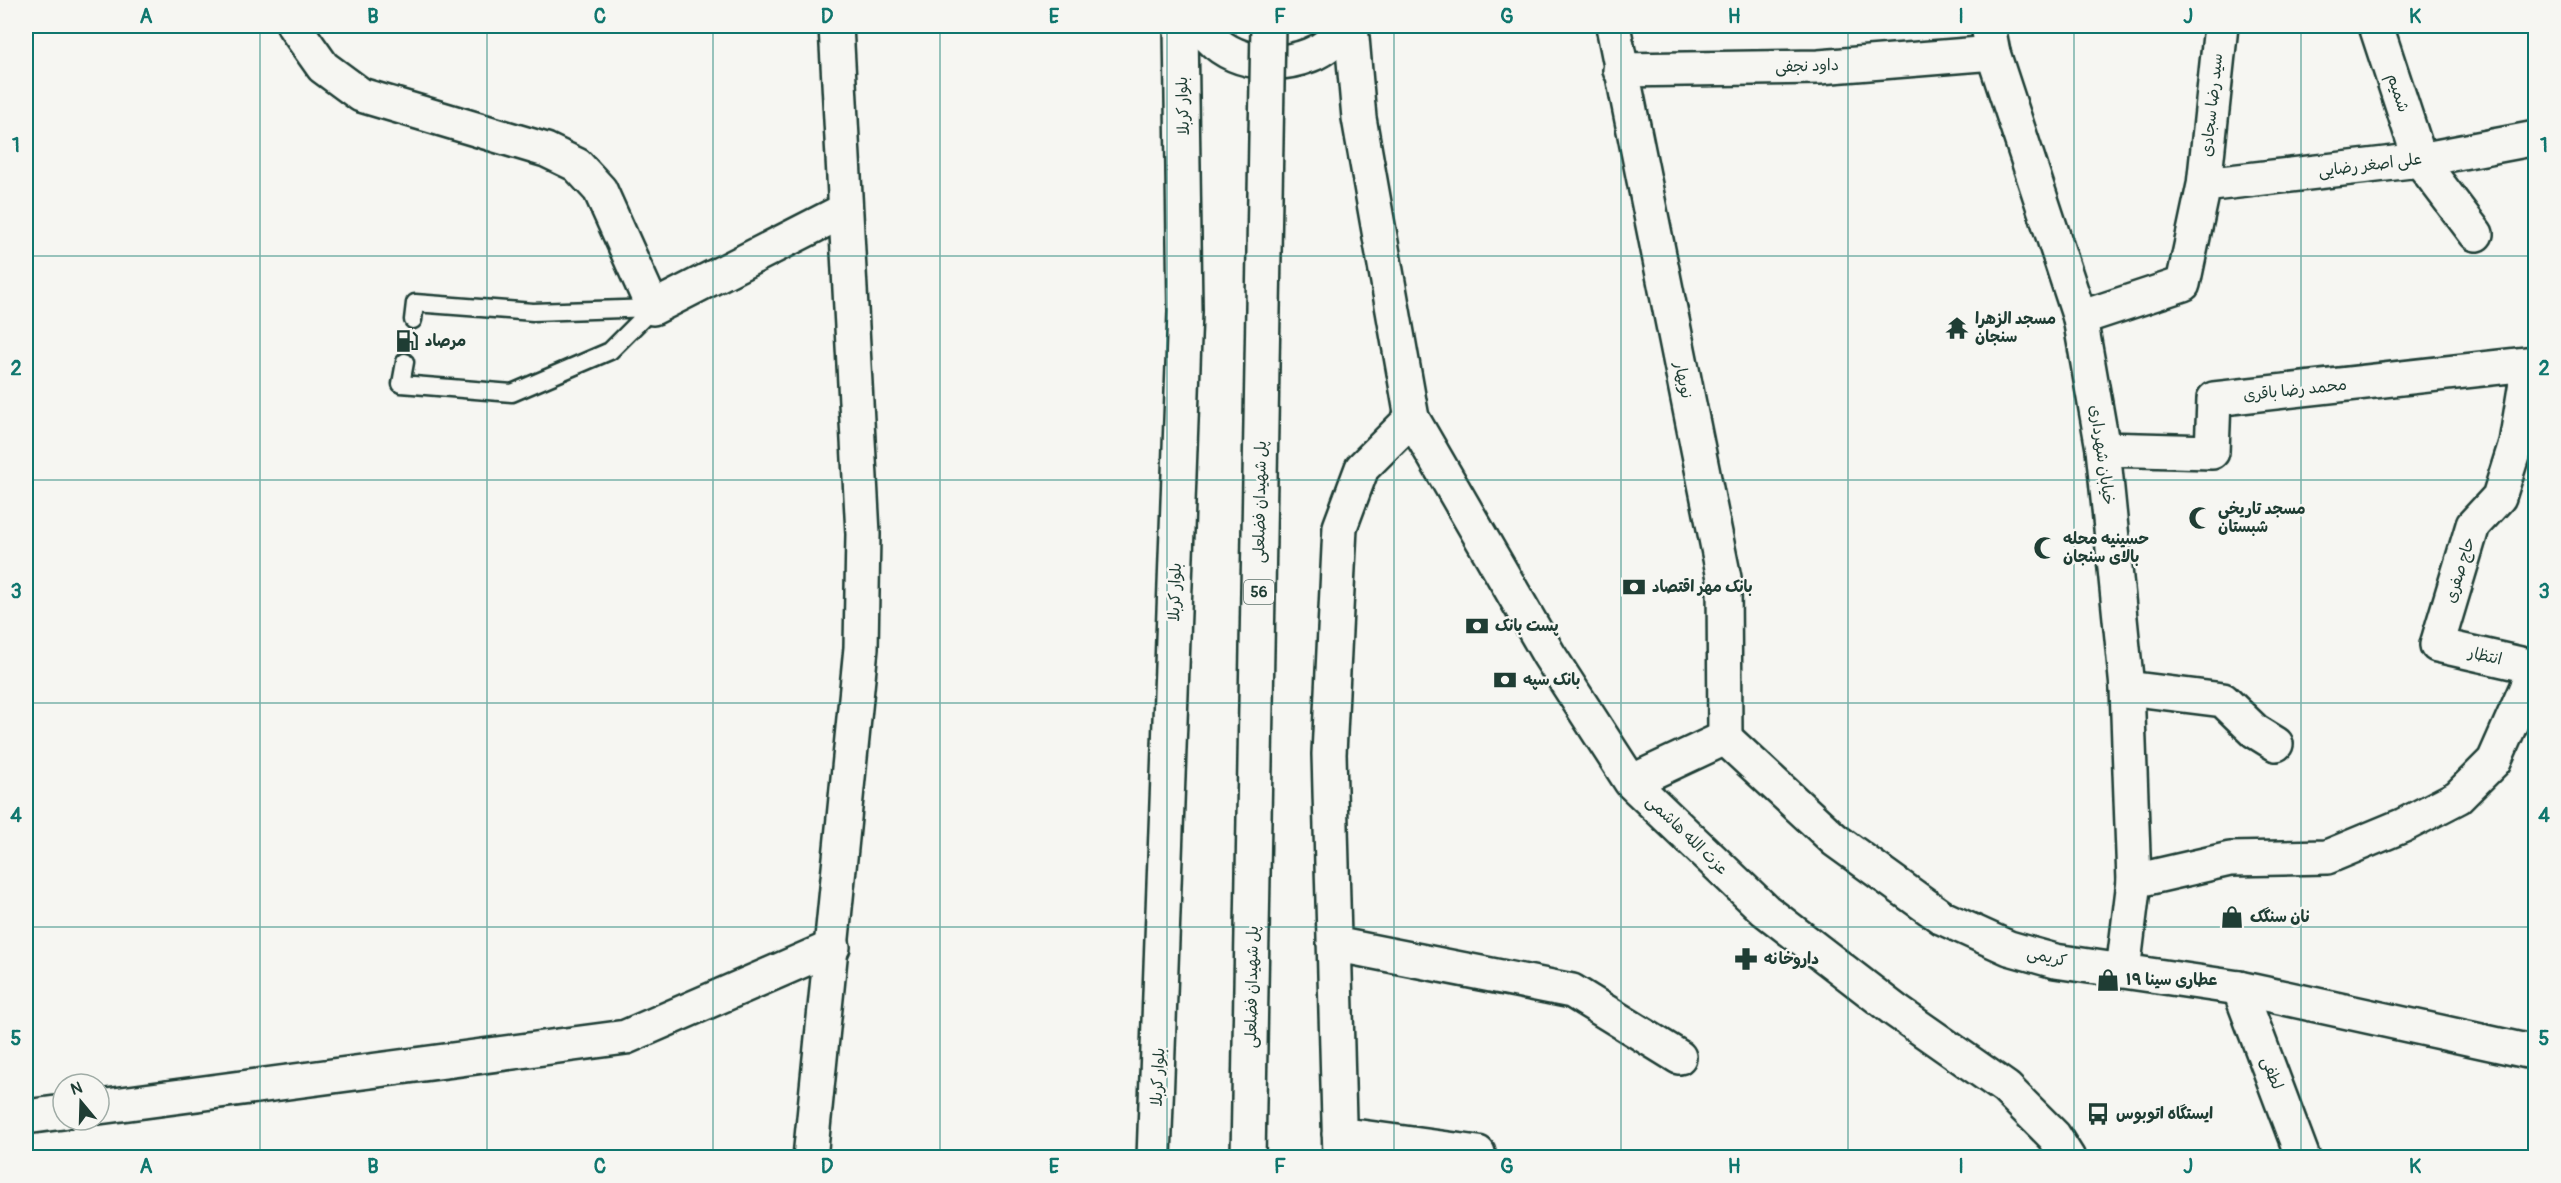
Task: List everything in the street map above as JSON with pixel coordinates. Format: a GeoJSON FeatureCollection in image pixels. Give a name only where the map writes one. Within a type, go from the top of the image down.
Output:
{"type":"FeatureCollection","features":[{"type":"Feature","properties":{"kind":"main road"},"geometry":{"type":"LineString","coordinates":[[294,26],[323,67],[362,95],[546,150],[577,165],[600,190],[653,308],[845,210]]}},
{"type":"Feature","properties":{"kind":"main road"},"geometry":{"type":"LineString","coordinates":[[810,1158],[833,947],[861,648],[863,534],[836,26]]}},
{"type":"Feature","properties":{"kind":"main road","name":"بلوار کربلا"},"geometry":{"type":"LineString","coordinates":[[1154,1158],[1185,311],[1181,26]]}},
{"type":"Feature","properties":{"kind":"main road"},"geometry":{"type":"LineString","coordinates":[[1201,26],[1206,34],[1229,53],[1259,63],[1311,55],[1333,41],[1349,26]]}},
{"type":"Feature","properties":{"kind":"main road","name":"پل شهیدان فضلعلی"},"geometry":{"type":"LineString","coordinates":[[1248,1158],[1268,26]]}},
{"type":"Feature","properties":{"kind":"main road","name":"عزت الله هاشمی"},"geometry":{"type":"LineString","coordinates":[[1349,26],[1359,118],[1412,418],[1549,656],[1631,782],[1765,910],[1896,1011],[2006,1088],[2054,1136],[2068,1158]]}},
{"type":"Feature","properties":{"kind":"main road","name":"نوبهار"},"geometry":{"type":"LineString","coordinates":[[1613,26],[1724,579],[1725,738]]}},
{"type":"Feature","properties":{"kind":"main road","name":"سید رضا سجادی"},"geometry":{"type":"LineString","coordinates":[[2080,318],[2183,284],[2204,185],[2221,26]]}},
{"type":"Feature","properties":{"kind":"main road","name":"شمیم"},"geometry":{"type":"LineString","coordinates":[[2377,26],[2420,160],[2476,234]]}},
{"type":"Feature","properties":{"kind":"main road","name":"داود نجفی"},"geometry":{"type":"LineString","coordinates":[[1620,70],[1819,67],[1991,39]]}},
{"type":"Feature","properties":{"kind":"main road","name":"خیابان شهرداری"},"geometry":{"type":"LineString","coordinates":[[1991,39],[2080,318],[2103,449],[2127,688],[2134,881],[2123,971]]}},
{"type":"Feature","properties":{"kind":"main road","name":"علی اصغر رضایی"},"geometry":{"type":"LineString","coordinates":[[2204,185],[2420,160],[2535,138]]}},
{"type":"Feature","properties":{"kind":"main road","name":"محمد رضا باقری"},"geometry":{"type":"LineString","coordinates":[[2103,449],[2212,452],[2214,399],[2532,363]]}},
{"type":"Feature","properties":{"kind":"main road","name":"حاج صفری"},"geometry":{"type":"LineString","coordinates":[[2437,645],[2473,525],[2499,497],[2516,443],[2532,363]]}},
{"type":"Feature","properties":{"kind":"main road"},"geometry":{"type":"LineString","coordinates":[[1412,418],[1362,468],[1340,527],[1329,754],[1339,1146],[1478,1153]]}},
{"type":"Feature","properties":{"kind":"main road","name":"انتظار"},"geometry":{"type":"LineString","coordinates":[[2437,645],[2535,666]]}},
{"type":"Feature","properties":{"kind":"main road"},"geometry":{"type":"LineString","coordinates":[[2134,881],[2230,859],[2327,857],[2404,825],[2458,797],[2494,761],[2535,666]]}},
{"type":"Feature","properties":{"kind":"main road"},"geometry":{"type":"LineString","coordinates":[[2127,688],[2223,700],[2255,732],[2276,744]]}},
{"type":"Feature","properties":{"kind":"main road"},"geometry":{"type":"LineString","coordinates":[[1631,782],[1725,738]]}},
{"type":"Feature","properties":{"kind":"main road","name":"کریمی"},"geometry":{"type":"LineString","coordinates":[[1725,738],[1835,840],[1942,918],[2009,948],[2055,961],[2239,988],[2535,1053]]}},
{"type":"Feature","properties":{"kind":"main road"},"geometry":{"type":"LineString","coordinates":[[1334,944],[1572,992],[1679,1057]]}},
{"type":"Feature","properties":{"kind":"main road"},"geometry":{"type":"LineString","coordinates":[[111,1105],[626,1037],[833,947]]}},
{"type":"Feature","properties":{"kind":"main road","name":"لطفی"},"geometry":{"type":"LineString","coordinates":[[2239,988],[2303,1158]]}},
{"type":"Feature","properties":{"kind":"main road"},"geometry":{"type":"LineString","coordinates":[[26,1117],[51,1114]]}},
{"type":"Feature","properties":{"kind":"lane"},"geometry":{"type":"LineString","coordinates":[[413,320],[415,303],[533,312],[653,308]]}},
{"type":"Feature","properties":{"kind":"lane"},"geometry":{"type":"LineString","coordinates":[[405,362],[401,384],[512,393],[610,351],[653,308]]}},
{"type":"Feature","properties":{"kind":"place","name":"مسجد الزهرا سنجان"},"geometry":{"type":"Point","coordinates":[1957,328]}},
{"type":"Feature","properties":{"kind":"place","name":"مرصاد"},"geometry":{"type":"Point","coordinates":[407,341]}},
{"type":"Feature","properties":{"kind":"place","name":"مسجد تاریخی شبستان"},"geometry":{"type":"Point","coordinates":[2200,518]}},
{"type":"Feature","properties":{"kind":"place","name":"حسینیه محله بالای سنجان"},"geometry":{"type":"Point","coordinates":[2045,548]}},
{"type":"Feature","properties":{"kind":"place","name":"بانک مهر اقتصاد"},"geometry":{"type":"Point","coordinates":[1634,587]}},
{"type":"Feature","properties":{"kind":"place","name":"پست بانک"},"geometry":{"type":"Point","coordinates":[1477,626]}},
{"type":"Feature","properties":{"kind":"place","name":"بانک سپه"},"geometry":{"type":"Point","coordinates":[1505,680]}},
{"type":"Feature","properties":{"kind":"place","name":"نان سنگک"},"geometry":{"type":"Point","coordinates":[2232,917]}},
{"type":"Feature","properties":{"kind":"place","name":"داروخانه"},"geometry":{"type":"Point","coordinates":[1746,959]}},
{"type":"Feature","properties":{"kind":"place","name":"عطاری سینا ۱۹"},"geometry":{"type":"Point","coordinates":[2108,980]}},
{"type":"Feature","properties":{"kind":"place","name":"ایستگاه اتوبوس"},"geometry":{"type":"Point","coordinates":[2098,1114]}}]}
